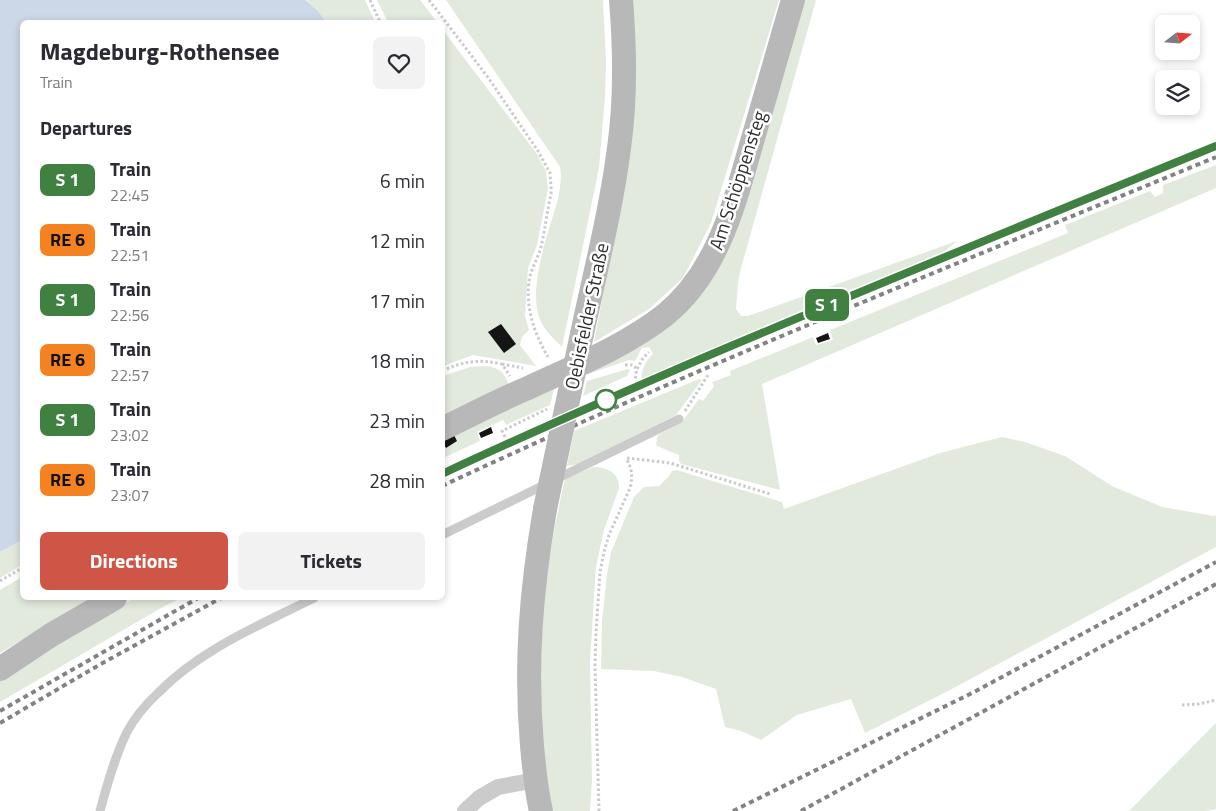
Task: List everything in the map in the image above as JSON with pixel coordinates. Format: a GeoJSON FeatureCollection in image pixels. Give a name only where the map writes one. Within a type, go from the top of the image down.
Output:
{"type":"FeatureCollection","features":[{"type":"Feature","properties":{"kind":"street","name":"Oebisfelder Straße"},"geometry":{"type":"LineString","coordinates":[[541,811],[536,780],[530,713],[529,647],[534,575],[545,509],[610,202],[619,147],[624,88],[624,30],[621,0]]}},
{"type":"Feature","properties":{"kind":"street","name":"Am Schöppensteg"},"geometry":{"type":"LineString","coordinates":[[445,428],[632,338],[665,314],[694,285],[717,247],[733,207],[793,0]]}},
{"type":"Feature","properties":{"kind":"street"},"geometry":{"type":"LineString","coordinates":[[0,669],[51,635],[112,600]]}},
{"type":"Feature","properties":{"kind":"street"},"geometry":{"type":"LineString","coordinates":[[465,811],[479,798],[498,787],[536,780]]}},
{"type":"Feature","properties":{"kind":"lane"},"geometry":{"type":"LineString","coordinates":[[445,534],[679,419]]}},
{"type":"Feature","properties":{"kind":"lane"},"geometry":{"type":"LineString","coordinates":[[100,811],[109,779],[127,732],[135,718],[149,702],[188,666],[215,649],[310,600]]}},
{"type":"Feature","properties":{"kind":"path"},"geometry":{"type":"LineString","coordinates":[[370,0],[379,20]]}},
{"type":"Feature","properties":{"kind":"path"},"geometry":{"type":"LineString","coordinates":[[429,0],[444,20]]}},
{"type":"Feature","properties":{"kind":"path"},"geometry":{"type":"LineString","coordinates":[[445,22],[513,113],[550,173],[551,187],[540,248],[530,276],[528,291],[529,308],[536,333],[558,374]]}},
{"type":"Feature","properties":{"kind":"path"},"geometry":{"type":"LineString","coordinates":[[637,370],[642,360],[650,352]]}},
{"type":"Feature","properties":{"kind":"path"},"geometry":{"type":"LineString","coordinates":[[445,370],[470,361],[487,361],[502,364],[517,392]]}},
{"type":"Feature","properties":{"kind":"path"},"geometry":{"type":"LineString","coordinates":[[679,419],[708,375]]}},
{"type":"Feature","properties":{"kind":"path"},"geometry":{"type":"LineString","coordinates":[[505,437],[502,430],[549,408]]}},
{"type":"Feature","properties":{"kind":"path"},"geometry":{"type":"LineString","coordinates":[[603,457],[670,464],[770,494]]}},
{"type":"Feature","properties":{"kind":"path"},"geometry":{"type":"LineString","coordinates":[[599,811],[595,666],[600,572],[609,535],[632,481],[630,467],[626,458]]}},
{"type":"Feature","properties":{"kind":"path"},"geometry":{"type":"LineString","coordinates":[[0,581],[20,569]]}},
{"type":"Feature","properties":{"kind":"path"},"geometry":{"type":"LineString","coordinates":[[1182,705],[1216,700]]}},
{"type":"Feature","properties":{"kind":"shaded area"},"geometry":{"type":"Polygon","coordinates":[[[305,0],[365,0],[374,20],[325,20],[318,11],[305,0]]]}},
{"type":"Feature","properties":{"kind":"shaded area"},"geometry":{"type":"Polygon","coordinates":[[[377,0],[420,0],[435,20],[387,20],[377,0]]]}},
{"type":"Feature","properties":{"kind":"shaded area"},"geometry":{"type":"Polygon","coordinates":[[[446,0],[603,0],[606,62],[599,168],[562,347],[547,331],[540,320],[536,292],[545,243],[558,199],[561,179],[560,167],[446,0]]]}},
{"type":"Feature","properties":{"kind":"shaded area"},"geometry":{"type":"Polygon","coordinates":[[[632,0],[779,0],[711,223],[683,278],[649,309],[594,342],[623,190],[632,0]]]}},
{"type":"Feature","properties":{"kind":"shaded area"},"geometry":{"type":"Polygon","coordinates":[[[801,0],[816,0],[740,272],[736,309],[741,316],[748,316],[957,241],[945,251],[642,379],[644,365],[653,354],[649,347],[642,348],[635,361],[629,360],[588,374],[589,367],[713,276],[727,253],[801,0]]]}},
{"type":"Feature","properties":{"kind":"shaded area"},"geometry":{"type":"Polygon","coordinates":[[[445,33],[537,154],[546,171],[548,189],[537,245],[528,268],[525,316],[529,330],[522,337],[520,345],[536,366],[473,355],[445,365],[445,33]]]}},
{"type":"Feature","properties":{"kind":"shaded area"},"geometry":{"type":"Polygon","coordinates":[[[1216,165],[1216,188],[762,384],[780,490],[681,464],[679,455],[657,446],[658,435],[682,422],[699,399],[703,401],[714,386],[712,382],[731,375],[730,371],[813,337],[816,345],[833,340],[830,330],[1068,233],[1065,225],[1150,191],[1155,197],[1163,193],[1163,185],[1216,165]]]}},
{"type":"Feature","properties":{"kind":"shaded area"},"geometry":{"type":"Polygon","coordinates":[[[487,366],[496,368],[501,371],[509,385],[445,418],[445,375],[470,367],[487,366]]]}},
{"type":"Feature","properties":{"kind":"shaded area"},"geometry":{"type":"Polygon","coordinates":[[[630,370],[627,376],[583,396],[587,381],[630,370]]]}},
{"type":"Feature","properties":{"kind":"shaded area"},"geometry":{"type":"Polygon","coordinates":[[[699,379],[702,380],[676,415],[578,464],[567,466],[574,431],[699,379]]]}},
{"type":"Feature","properties":{"kind":"shaded area"},"geometry":{"type":"Polygon","coordinates":[[[556,381],[550,405],[506,425],[503,420],[477,432],[480,441],[445,457],[445,437],[556,381]]]}},
{"type":"Feature","properties":{"kind":"shaded area"},"geometry":{"type":"Polygon","coordinates":[[[1002,437],[1025,442],[1065,456],[1112,486],[1162,507],[1216,515],[1216,547],[948,691],[865,733],[851,699],[797,715],[761,740],[741,731],[725,727],[716,689],[682,677],[654,671],[601,669],[602,621],[611,552],[634,497],[644,487],[659,486],[672,471],[677,470],[782,502],[784,509],[940,453],[1002,437]]]}},
{"type":"Feature","properties":{"kind":"shaded area"},"geometry":{"type":"Polygon","coordinates":[[[593,467],[603,468],[612,472],[617,478],[619,488],[604,530],[596,567],[590,662],[592,780],[590,811],[553,811],[544,760],[540,707],[540,655],[544,594],[553,535],[565,479],[593,467]]]}},
{"type":"Feature","properties":{"kind":"shaded area"},"geometry":{"type":"Polygon","coordinates":[[[20,541],[20,566],[0,578],[0,552],[20,541]]]}},
{"type":"Feature","properties":{"kind":"shaded area"},"geometry":{"type":"Polygon","coordinates":[[[20,578],[20,600],[94,600],[55,620],[0,653],[0,590],[20,578]]]}},
{"type":"Feature","properties":{"kind":"shaded area"},"geometry":{"type":"Polygon","coordinates":[[[131,600],[177,600],[0,702],[0,681],[37,654],[131,600]]]}},
{"type":"Feature","properties":{"kind":"shaded area"},"geometry":{"type":"Polygon","coordinates":[[[1216,723],[1216,809],[1207,811],[1129,811],[1216,723]]]}},
{"type":"Feature","properties":{"kind":"water"},"geometry":{"type":"Polygon","coordinates":[[[0,0],[305,0],[318,11],[325,20],[20,20],[20,541],[0,552],[0,0]]]}},
{"type":"Feature","properties":{"kind":"building"},"geometry":{"type":"Polygon","coordinates":[[[501,324],[516,344],[504,353],[488,332],[501,324]]]}},
{"type":"Feature","properties":{"kind":"building"},"geometry":{"type":"Polygon","coordinates":[[[828,333],[830,339],[818,343],[816,338],[828,333]]]}},
{"type":"Feature","properties":{"kind":"building"},"geometry":{"type":"Polygon","coordinates":[[[491,427],[493,433],[481,438],[479,433],[491,427]]]}},
{"type":"Feature","properties":{"kind":"building"},"geometry":{"type":"Polygon","coordinates":[[[454,435],[457,441],[446,448],[445,440],[454,435]]]}},
{"type":"Feature","properties":{"kind":"railway"},"geometry":{"type":"LineString","coordinates":[[445,473],[634,387],[730,346],[1216,146]]}},
{"type":"Feature","properties":{"kind":"railway"},"geometry":{"type":"LineString","coordinates":[[445,485],[634,399],[730,358],[1216,157]]}},
{"type":"Feature","properties":{"kind":"railway"},"geometry":{"type":"LineString","coordinates":[[733,811],[974,692],[1216,562]]}},
{"type":"Feature","properties":{"kind":"railway"},"geometry":{"type":"LineString","coordinates":[[801,811],[1216,584]]}},
{"type":"Feature","properties":{"kind":"railway"},"geometry":{"type":"LineString","coordinates":[[0,711],[194,600]]}},
{"type":"Feature","properties":{"kind":"railway"},"geometry":{"type":"LineString","coordinates":[[0,723],[99,665],[217,600]]}},
{"type":"Feature","properties":{"kind":"train"},"geometry":{"type":"LineString","coordinates":[[445,473],[596,404],[806,314],[1216,146]]}}]}
